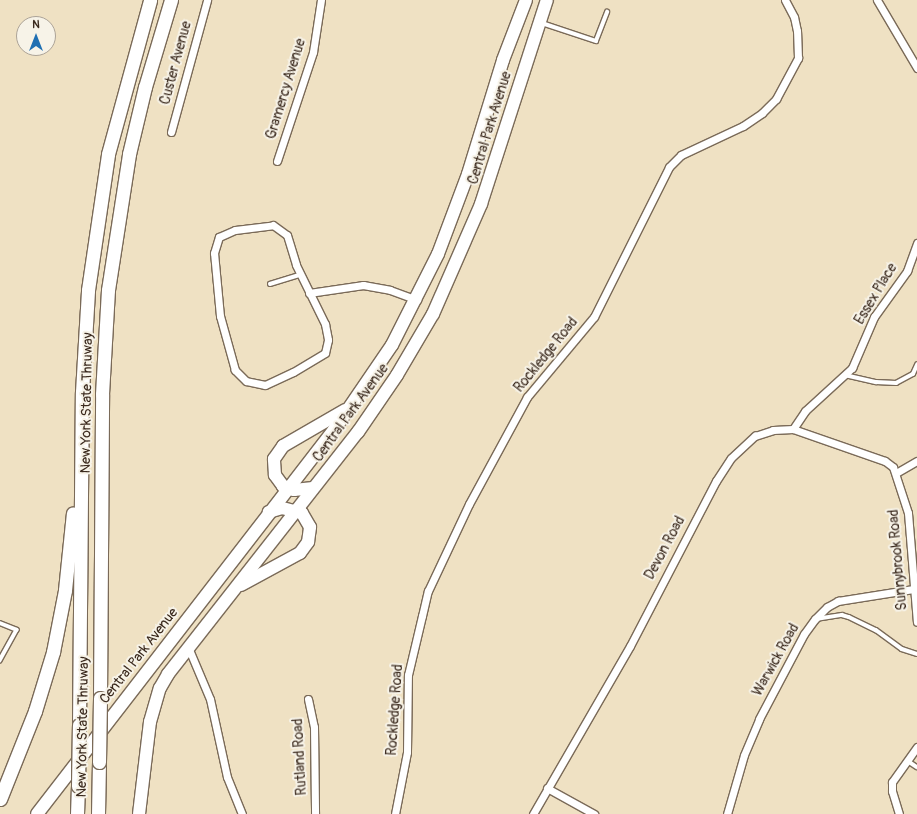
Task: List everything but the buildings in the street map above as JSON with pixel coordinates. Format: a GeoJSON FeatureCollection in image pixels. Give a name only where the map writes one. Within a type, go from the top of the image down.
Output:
{"type":"FeatureCollection","features":[{"type":"Feature","properties":{"kind":"highway","name":"New York State Thruway"},"geometry":{"type":"LineString","coordinates":[[77,814],[81,428],[85,324],[98,215],[116,120],[150,0]]}},
{"type":"Feature","properties":{"kind":"highway","name":"New York State Thruway"},"geometry":{"type":"LineString","coordinates":[[98,814],[102,394],[108,290],[129,154],[145,87],[171,0]]}},
{"type":"Feature","properties":{"kind":"highway"},"geometry":{"type":"LineString","coordinates":[[0,799],[37,706],[57,636],[67,576],[81,428]]}},
{"type":"Feature","properties":{"kind":"highway"},"geometry":{"type":"LineString","coordinates":[[99,767],[105,814]]}},
{"type":"Feature","properties":{"kind":"main road","name":"Central Park Avenue"},"geometry":{"type":"LineString","coordinates":[[37,814],[353,405],[392,345],[417,300],[462,191],[503,60],[526,0]]}},
{"type":"Feature","properties":{"kind":"main road","name":"Central Park Avenue"},"geometry":{"type":"LineString","coordinates":[[139,814],[147,738],[155,703],[168,674],[313,488],[394,380],[424,330],[448,283],[481,204],[547,0]]}},
{"type":"Feature","properties":{"kind":"main road"},"geometry":{"type":"LineString","coordinates":[[313,488],[288,488],[278,480],[274,470],[274,460],[279,450],[353,405]]}},
{"type":"Feature","properties":{"kind":"main road"},"geometry":{"type":"LineString","coordinates":[[231,593],[254,577],[293,557],[305,548],[310,537],[310,527],[307,518],[296,510],[282,508],[269,512]]}},
{"type":"Feature","properties":{"kind":"street","name":"Custer Avenue"},"geometry":{"type":"LineString","coordinates":[[170,132],[207,0]]}},
{"type":"Feature","properties":{"kind":"street","name":"Gramercy Avenue"},"geometry":{"type":"LineString","coordinates":[[277,161],[313,52],[321,0]]}},
{"type":"Feature","properties":{"kind":"street","name":"Rockledge Road"},"geometry":{"type":"LineString","coordinates":[[395,814],[407,752],[408,675],[422,616],[428,591],[469,504],[527,397],[594,317],[669,167],[681,155],[756,118],[776,99],[798,58],[797,31],[794,17],[785,0]]}},
{"type":"Feature","properties":{"kind":"street"},"geometry":{"type":"LineString","coordinates":[[877,0],[917,68]]}},
{"type":"Feature","properties":{"kind":"street"},"geometry":{"type":"LineString","coordinates":[[273,225],[287,234],[300,275],[325,324],[328,340],[324,353],[293,372],[265,385],[246,381],[235,370],[220,316],[214,253],[219,237],[235,230],[273,225]]}},
{"type":"Feature","properties":{"kind":"street","name":"Essex Place"},"geometry":{"type":"LineString","coordinates":[[793,429],[805,411],[852,368],[874,317],[907,271],[917,243]]}},
{"type":"Feature","properties":{"kind":"street"},"geometry":{"type":"LineString","coordinates":[[309,293],[363,285],[390,290],[417,300]]}},
{"type":"Feature","properties":{"kind":"street","name":"Devon Road"},"geometry":{"type":"LineString","coordinates":[[532,814],[630,646],[712,487],[730,458],[755,436],[773,430],[793,429],[885,461],[896,474]]}},
{"type":"Feature","properties":{"kind":"street"},"geometry":{"type":"LineString","coordinates":[[896,474],[917,461]]}},
{"type":"Feature","properties":{"kind":"street","name":"Sunnybrook Road"},"geometry":{"type":"LineString","coordinates":[[896,474],[908,513],[914,572],[913,590],[917,622]]}},
{"type":"Feature","properties":{"kind":"street","name":"Warwick Road"},"geometry":{"type":"LineString","coordinates":[[727,814],[744,755],[759,719],[804,634],[815,619],[827,607],[838,601],[913,590]]}},
{"type":"Feature","properties":{"kind":"street"},"geometry":{"type":"LineString","coordinates":[[188,647],[210,699],[227,777],[242,814]]}},
{"type":"Feature","properties":{"kind":"street","name":"Rutland Road"},"geometry":{"type":"LineString","coordinates":[[308,699],[314,727],[315,814]]}},
{"type":"Feature","properties":{"kind":"street"},"geometry":{"type":"LineString","coordinates":[[899,814],[892,791],[892,782],[917,747]]}},
{"type":"Feature","properties":{"kind":"street"},"geometry":{"type":"LineString","coordinates":[[547,788],[594,814]]}},
{"type":"Feature","properties":{"kind":"lane"},"geometry":{"type":"LineString","coordinates":[[539,22],[596,41],[607,12]]}},
{"type":"Feature","properties":{"kind":"lane"},"geometry":{"type":"LineString","coordinates":[[270,284],[300,275]]}},
{"type":"Feature","properties":{"kind":"lane"},"geometry":{"type":"LineString","coordinates":[[845,375],[876,382],[896,383],[913,374],[917,365]]}},
{"type":"Feature","properties":{"kind":"lane"},"geometry":{"type":"LineString","coordinates":[[815,619],[842,615],[849,617],[876,630],[902,649],[917,654]]}},
{"type":"Feature","properties":{"kind":"lane"},"geometry":{"type":"LineString","coordinates":[[0,623],[16,630],[0,661]]}},
{"type":"Feature","properties":{"kind":"lane"},"geometry":{"type":"LineString","coordinates":[[907,760],[917,767]]}}]}
